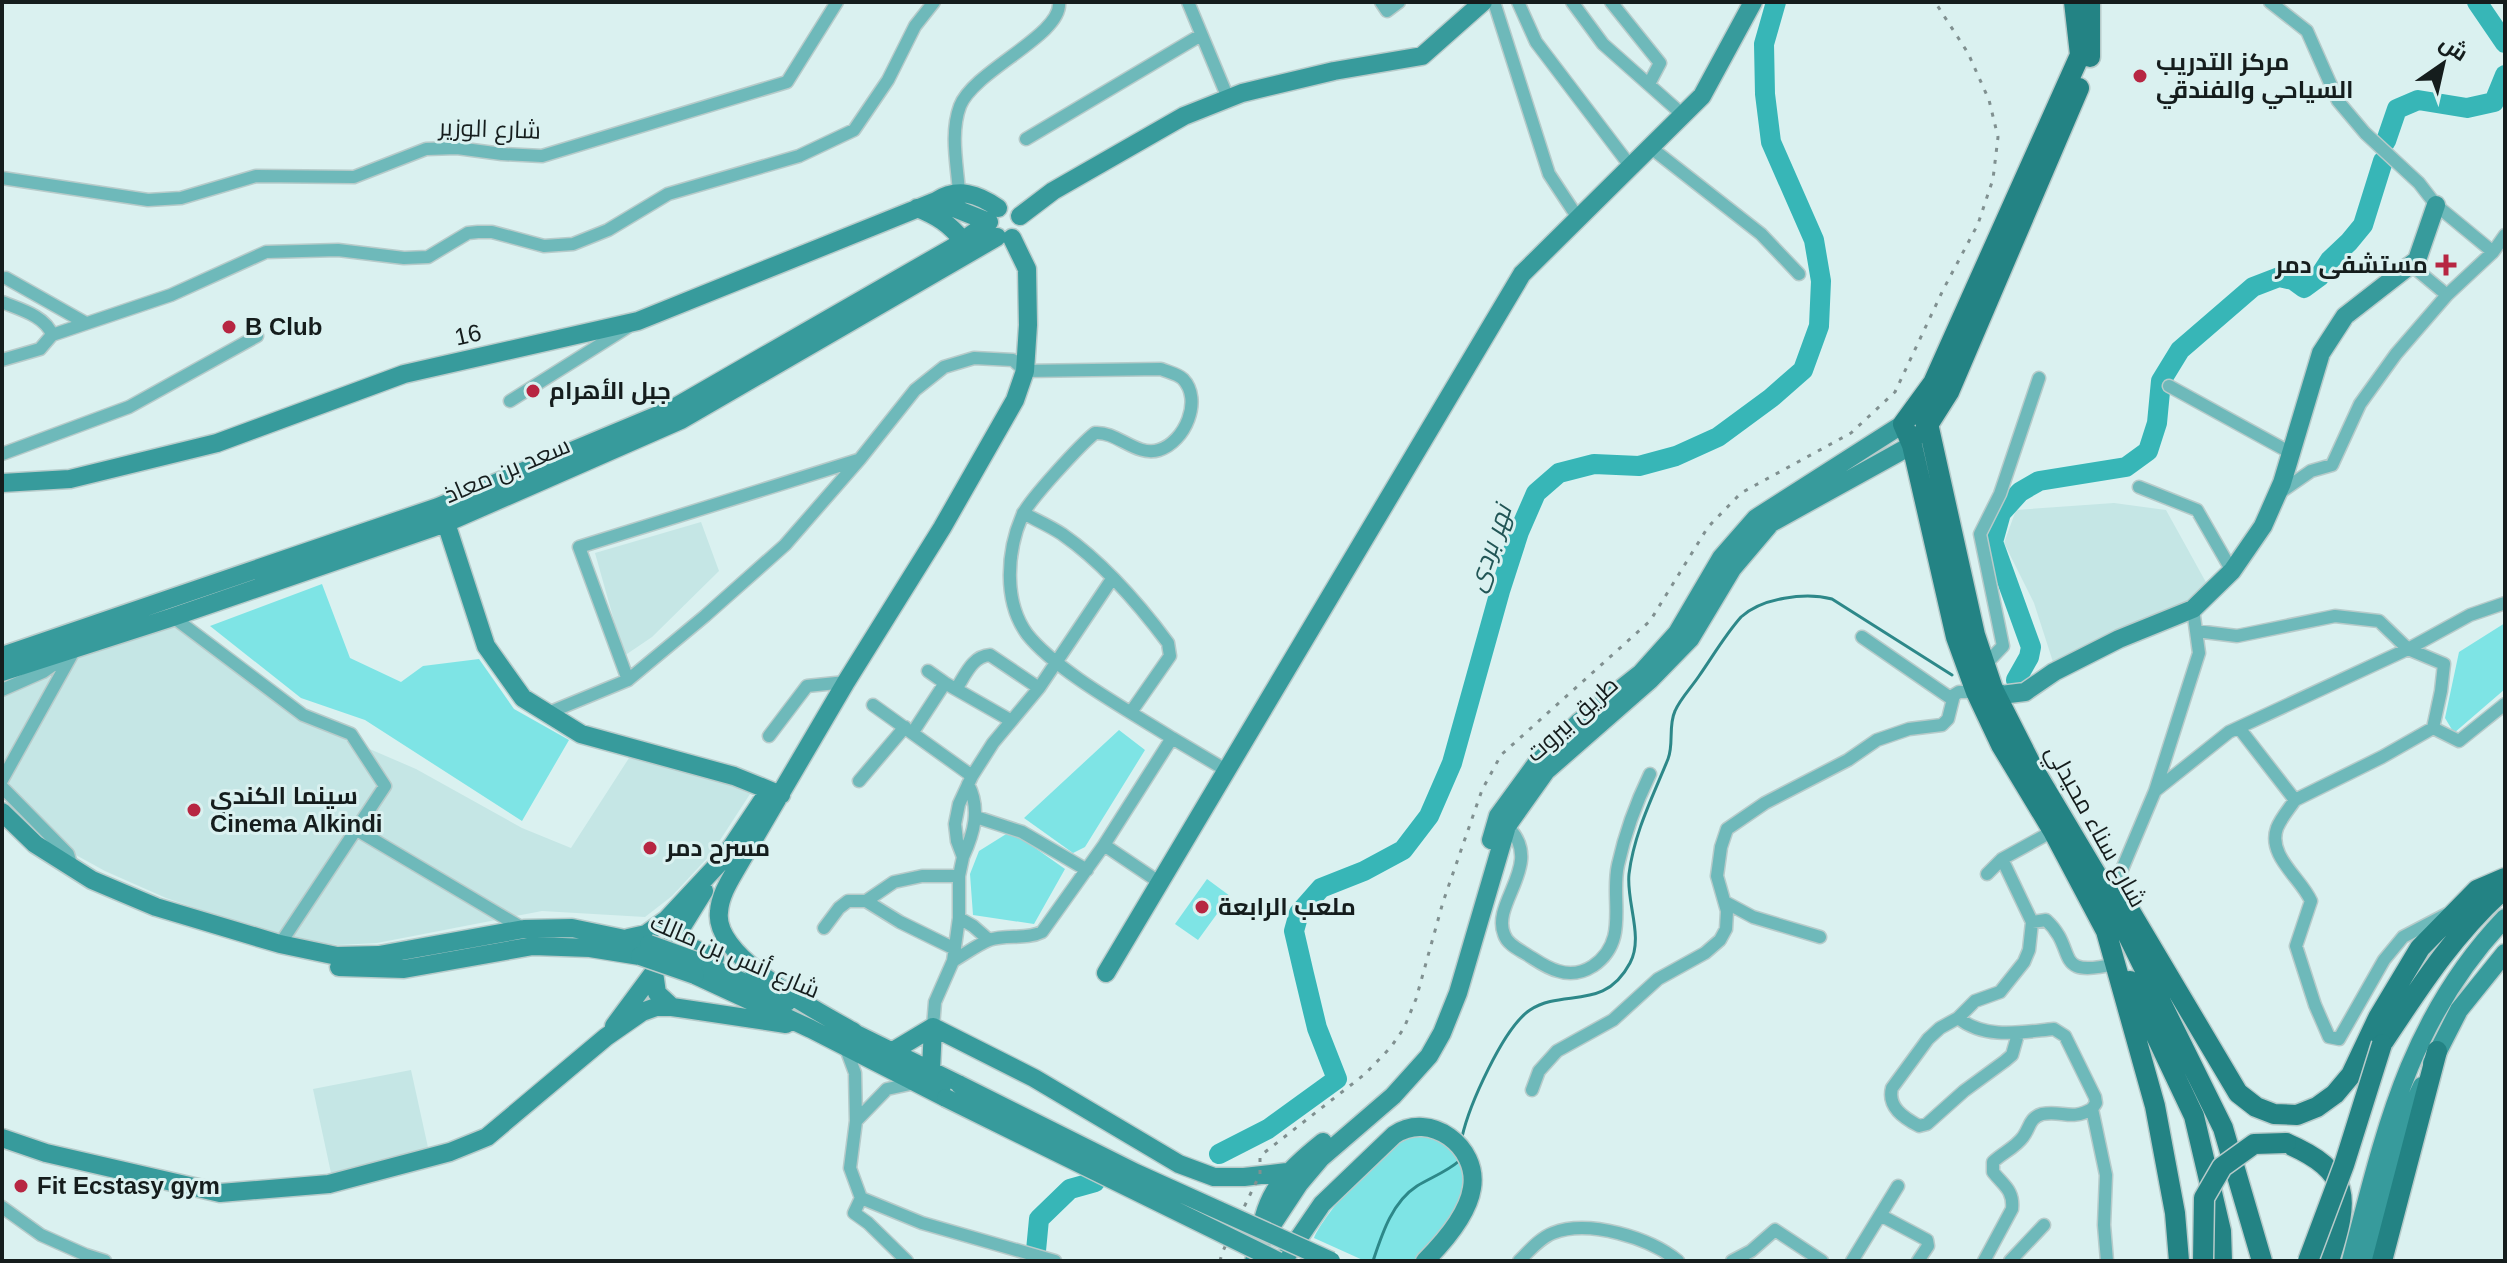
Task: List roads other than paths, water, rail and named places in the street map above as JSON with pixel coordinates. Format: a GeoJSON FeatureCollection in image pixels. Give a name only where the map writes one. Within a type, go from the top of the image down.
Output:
{"type":"FeatureCollection","features":[{"type":"Feature","properties":{"kind":"main road"},"geometry":{"type":"LineString","coordinates":[[2074,2],[2080,55],[1933,383],[1903,424],[1912,445],[1956,637],[1984,691],[2001,745],[2053,831],[2103,891],[2238,1093],[2256,1107],[2274,1114],[2297,1115],[2317,1107],[2335,1094],[2351,1075],[2378,1018],[2420,948],[2477,890],[2505,878]]}},
{"type":"Feature","properties":{"kind":"main road"},"geometry":{"type":"LineString","coordinates":[[1912,445],[1929,428],[1949,392],[2075,99],[2091,53],[2090,2]]}},
{"type":"Feature","properties":{"kind":"main road","name":"شارع سناء محيدلي"},"geometry":{"type":"LineString","coordinates":[[1916,406],[1929,428],[1984,666],[1984,691],[2033,768],[2103,891],[2223,1128],[2262,1261]]}},
{"type":"Feature","properties":{"kind":"main road"},"geometry":{"type":"LineString","coordinates":[[2308,1261],[2344,1165],[2382,1044],[2430,970],[2479,911],[2505,888]]}},
{"type":"Feature","properties":{"kind":"main road"},"geometry":{"type":"LineString","coordinates":[[2103,891],[2106,931],[2155,1106],[2175,1213],[2179,1261]]}},
{"type":"Feature","properties":{"kind":"main road","name":"شارع سناء محيدلي"},"geometry":{"type":"LineString","coordinates":[[2106,931],[2194,1116],[2221,1231],[2222,1261]]}},
{"type":"Feature","properties":{"kind":"main road"},"geometry":{"type":"LineString","coordinates":[[2382,1261],[2437,1051]]}},
{"type":"Feature","properties":{"kind":"main road"},"geometry":{"type":"LineString","coordinates":[[2203,1261],[2204,1198],[2222,1167],[2254,1144],[2286,1143],[2311,1154],[2332,1172],[2345,1200],[2329,1261]]}},
{"type":"Feature","properties":{"kind":"street","name":"شارع الوزير"},"geometry":{"type":"LineString","coordinates":[[2,178],[148,200],[181,198],[256,176],[354,177],[426,149],[457,148],[542,156],[787,82],[837,2]]}},
{"type":"Feature","properties":{"kind":"street"},"geometry":{"type":"LineString","coordinates":[[2,360],[40,349],[52,335],[171,295],[266,252],[338,250],[404,258],[428,257],[468,233],[478,232],[492,232],[544,246],[573,244],[608,230],[668,194],[799,156],[854,130],[888,80],[915,26],[934,2]]}},
{"type":"Feature","properties":{"kind":"street"},"geometry":{"type":"LineString","coordinates":[[907,1261],[854,1213],[861,1198],[850,1168],[856,1121],[855,1073],[849,1039],[754,968],[726,939],[718,915],[730,880],[807,733],[831,707],[942,528],[1015,400],[1025,371],[1027,269],[979,196],[959,192],[955,131],[965,95],[1052,25],[1058,15],[1059,2]]}},
{"type":"Feature","properties":{"kind":"street"},"geometry":{"type":"LineString","coordinates":[[1188,2],[1228,98]]}},
{"type":"Feature","properties":{"kind":"street"},"geometry":{"type":"LineString","coordinates":[[1381,2],[1387,11],[1399,2]]}},
{"type":"Feature","properties":{"kind":"street"},"geometry":{"type":"LineString","coordinates":[[936,201],[1019,231],[1020,216],[1053,191],[1184,116],[1228,98],[1334,71],[1422,56],[1483,2]]}},
{"type":"Feature","properties":{"kind":"street"},"geometry":{"type":"LineString","coordinates":[[1494,2],[1549,174],[1578,218]]}},
{"type":"Feature","properties":{"kind":"street"},"geometry":{"type":"LineString","coordinates":[[1518,2],[1536,42],[1631,167]]}},
{"type":"Feature","properties":{"kind":"street"},"geometry":{"type":"LineString","coordinates":[[1572,2],[1603,44],[1683,115]]}},
{"type":"Feature","properties":{"kind":"street"},"geometry":{"type":"LineString","coordinates":[[1611,2],[1660,63],[1649,84]]}},
{"type":"Feature","properties":{"kind":"street"},"geometry":{"type":"LineString","coordinates":[[1106,973],[1522,274],[1702,96],[1753,2]]}},
{"type":"Feature","properties":{"kind":"street"},"geometry":{"type":"LineString","coordinates":[[2270,2],[2307,31],[2338,101],[2365,133],[2419,183],[2436,205],[2493,252]]}},
{"type":"Feature","properties":{"kind":"street"},"geometry":{"type":"LineString","coordinates":[[1026,139],[1201,35]]}},
{"type":"Feature","properties":{"kind":"street"},"geometry":{"type":"LineString","coordinates":[[1650,147],[1761,234],[1799,274]]}},
{"type":"Feature","properties":{"kind":"street","name":"16"},"geometry":{"type":"LineString","coordinates":[[2,483],[70,479],[217,443],[404,374],[638,321],[936,201],[946,194],[959,192]]}},
{"type":"Feature","properties":{"kind":"street"},"geometry":{"type":"LineString","coordinates":[[1532,1090],[1539,1071],[1557,1051],[1613,1020],[1658,979],[1714,946],[1726,929],[1725,902],[1717,876],[1727,829],[1765,803],[1848,760],[1877,740],[1909,729],[1942,725],[1948,719],[1952,699],[1959,692],[1984,691],[2001,695],[2025,692],[2054,672],[2119,639],[2193,609],[2232,571],[2263,526],[2277,495],[2321,353],[2345,316],[2417,260],[2436,205]]}},
{"type":"Feature","properties":{"kind":"street"},"geometry":{"type":"LineString","coordinates":[[917,208],[949,224],[963,241]]}},
{"type":"Feature","properties":{"kind":"street","name":"سعد بن معاذ"},"geometry":{"type":"LineString","coordinates":[[2,659],[438,507],[670,410],[963,241],[999,226]]}},
{"type":"Feature","properties":{"kind":"street","name":"سعد بن معاذ"},"geometry":{"type":"LineString","coordinates":[[2,659],[75,649],[446,523],[681,420],[999,226]]}},
{"type":"Feature","properties":{"kind":"street"},"geometry":{"type":"LineString","coordinates":[[2277,495],[2311,471],[2332,465],[2360,404],[2396,354],[2447,295],[2493,252],[2505,235]]}},
{"type":"Feature","properties":{"kind":"street"},"geometry":{"type":"LineString","coordinates":[[2411,265],[2447,295]]}},
{"type":"Feature","properties":{"kind":"street"},"geometry":{"type":"LineString","coordinates":[[6,278],[84,322]]}},
{"type":"Feature","properties":{"kind":"street"},"geometry":{"type":"LineString","coordinates":[[2,302],[39,318],[52,335]]}},
{"type":"Feature","properties":{"kind":"street"},"geometry":{"type":"LineString","coordinates":[[510,401],[638,321]]}},
{"type":"Feature","properties":{"kind":"street"},"geometry":{"type":"LineString","coordinates":[[2,454],[129,407],[257,336]]}},
{"type":"Feature","properties":{"kind":"street"},"geometry":{"type":"LineString","coordinates":[[548,713],[628,680],[705,616],[785,545],[915,390],[944,367],[974,358],[1013,360],[1025,371],[1161,369],[1181,377],[1191,390],[1191,413],[1183,431],[1169,446],[1156,451],[1141,450],[1103,432],[1095,433],[1023,513],[1012,546],[1009,569],[1015,613],[1027,634],[1057,662],[1226,770]]}},
{"type":"Feature","properties":{"kind":"street"},"geometry":{"type":"LineString","coordinates":[[1984,666],[2003,646],[1980,534],[2000,494],[2039,378]]}},
{"type":"Feature","properties":{"kind":"street"},"geometry":{"type":"LineString","coordinates":[[2169,386],[2291,453]]}},
{"type":"Feature","properties":{"kind":"street"},"geometry":{"type":"LineString","coordinates":[[1257,1252],[1261,1218],[1287,1172],[1377,1097],[1422,1052],[1442,1008],[1498,816],[1536,764],[1579,722],[1641,673],[1677,633],[1721,558],[1756,518],[1903,424]]}},
{"type":"Feature","properties":{"kind":"street","name":"طريق بيروت"},"geometry":{"type":"LineString","coordinates":[[1257,1252],[1299,1184],[1321,1158],[1393,1096],[1429,1056],[1458,993],[1507,826],[1546,771],[1650,680],[1690,639],[1732,569],[1771,523],[1912,445]]}},
{"type":"Feature","properties":{"kind":"street"},"geometry":{"type":"LineString","coordinates":[[628,680],[579,547],[860,459]]}},
{"type":"Feature","properties":{"kind":"street"},"geometry":{"type":"LineString","coordinates":[[2139,487],[2197,510],[2232,571]]}},
{"type":"Feature","properties":{"kind":"street"},"geometry":{"type":"LineString","coordinates":[[1023,513],[1061,534],[1112,579],[1168,643],[1170,656],[1131,712]]}},
{"type":"Feature","properties":{"kind":"street"},"geometry":{"type":"LineString","coordinates":[[446,523],[486,646],[523,698],[581,734],[734,776],[775,792]]}},
{"type":"Feature","properties":{"kind":"street"},"geometry":{"type":"LineString","coordinates":[[963,857],[955,824],[959,804],[970,780],[1010,720],[1039,688],[1112,579]]}},
{"type":"Feature","properties":{"kind":"street"},"geometry":{"type":"LineString","coordinates":[[2155,791],[2229,732],[2408,649],[2470,615],[2505,603]]}},
{"type":"Feature","properties":{"kind":"street"},"geometry":{"type":"LineString","coordinates":[[2103,891],[2155,791],[2199,653],[2193,609]]}},
{"type":"Feature","properties":{"kind":"street"},"geometry":{"type":"LineString","coordinates":[[2196,631],[2237,636],[2335,616],[2379,621],[2408,649],[2444,664],[2433,728],[2295,800],[2276,830],[2280,860],[2311,901],[2296,946],[2315,1005],[2331,1039],[2339,1039],[2384,960],[2403,937],[2457,909]]}},
{"type":"Feature","properties":{"kind":"street"},"geometry":{"type":"LineString","coordinates":[[173,617],[303,715],[351,734],[385,786],[280,944]]}},
{"type":"Feature","properties":{"kind":"street"},"geometry":{"type":"LineString","coordinates":[[1862,637],[1952,699]]}},
{"type":"Feature","properties":{"kind":"street"},"geometry":{"type":"LineString","coordinates":[[2,690],[43,672],[75,649]]}},
{"type":"Feature","properties":{"kind":"street"},"geometry":{"type":"LineString","coordinates":[[2,780],[75,649]]}},
{"type":"Feature","properties":{"kind":"street"},"geometry":{"type":"LineString","coordinates":[[859,781],[983,655],[990,655],[1039,688]]}},
{"type":"Feature","properties":{"kind":"street"},"geometry":{"type":"LineString","coordinates":[[928,671],[1010,720]]}},
{"type":"Feature","properties":{"kind":"street"},"geometry":{"type":"LineString","coordinates":[[769,736],[807,686],[846,682]]}},
{"type":"Feature","properties":{"kind":"street"},"geometry":{"type":"LineString","coordinates":[[2433,728],[2459,741],[2505,704]]}},
{"type":"Feature","properties":{"kind":"street"},"geometry":{"type":"LineString","coordinates":[[873,705],[970,780],[976,806],[976,817],[959,876],[959,918],[954,955],[935,1002],[931,1070]]}},
{"type":"Feature","properties":{"kind":"street"},"geometry":{"type":"LineString","coordinates":[[2239,728],[2295,800]]}},
{"type":"Feature","properties":{"kind":"street"},"geometry":{"type":"LineString","coordinates":[[954,955],[989,940],[1042,932],[1104,845],[1172,738]]}},
{"type":"Feature","properties":{"kind":"street"},"geometry":{"type":"LineString","coordinates":[[1507,826],[1519,843],[1521,858],[1503,919],[1507,940],[1553,970],[1564,973],[1586,970],[1604,956],[1616,934],[1618,912],[1615,881],[1619,858],[1626,832],[1650,774]]}},
{"type":"Feature","properties":{"kind":"street"},"geometry":{"type":"LineString","coordinates":[[2,787],[68,854],[72,867]]}},
{"type":"Feature","properties":{"kind":"street"},"geometry":{"type":"LineString","coordinates":[[606,1037],[654,972],[724,858],[775,792]]}},
{"type":"Feature","properties":{"kind":"street","name":"شارع أنس بن مالك"},"geometry":{"type":"LineString","coordinates":[[2,812],[35,844],[92,880],[156,907],[280,944],[337,956],[379,955],[524,929],[572,928],[628,938],[645,950],[695,968],[849,1039],[946,1098],[1281,1261]]}},
{"type":"Feature","properties":{"kind":"street"},"geometry":{"type":"LineString","coordinates":[[976,817],[1022,832],[1087,870]]}},
{"type":"Feature","properties":{"kind":"street","name":"شارع أنس بن مالك"},"geometry":{"type":"LineString","coordinates":[[2,827],[29,852],[87,888],[152,918],[275,954],[334,967],[404,969],[533,946],[645,950]]}},
{"type":"Feature","properties":{"kind":"street"},"geometry":{"type":"LineString","coordinates":[[357,830],[524,929]]}},
{"type":"Feature","properties":{"kind":"street"},"geometry":{"type":"LineString","coordinates":[[1987,874],[2002,859],[2053,831]]}},
{"type":"Feature","properties":{"kind":"street"},"geometry":{"type":"LineString","coordinates":[[1104,845],[1159,882]]}},
{"type":"Feature","properties":{"kind":"street"},"geometry":{"type":"LineString","coordinates":[[628,938],[656,929],[724,858]]}},
{"type":"Feature","properties":{"kind":"street"},"geometry":{"type":"LineString","coordinates":[[2002,859],[2032,922],[2029,950],[2017,974],[2000,992],[1975,1001],[1958,1018],[1928,1039],[1892,1088],[1890,1096],[1895,1108],[1919,1126],[1927,1124],[2012,1055],[2018,1034]]}},
{"type":"Feature","properties":{"kind":"street"},"geometry":{"type":"LineString","coordinates":[[866,901],[894,882],[922,876],[959,876]]}},
{"type":"Feature","properties":{"kind":"street"},"geometry":{"type":"LineString","coordinates":[[824,928],[848,901],[866,901],[954,955]]}},
{"type":"Feature","properties":{"kind":"street"},"geometry":{"type":"LineString","coordinates":[[1725,902],[1753,917],[1820,937]]}},
{"type":"Feature","properties":{"kind":"street"},"geometry":{"type":"LineString","coordinates":[[959,918],[989,940]]}},
{"type":"Feature","properties":{"kind":"street"},"geometry":{"type":"LineString","coordinates":[[2351,1261],[2389,1118],[2410,1063],[2446,994],[2476,949],[2505,918]]}},
{"type":"Feature","properties":{"kind":"street"},"geometry":{"type":"LineString","coordinates":[[2032,922],[2046,920],[2067,957],[2078,968],[2115,964]]}},
{"type":"Feature","properties":{"kind":"street"},"geometry":{"type":"LineString","coordinates":[[673,939],[793,997]]}},
{"type":"Feature","properties":{"kind":"street"},"geometry":{"type":"LineString","coordinates":[[2364,1261],[2406,1121],[2437,1051],[2459,1010],[2505,953]]}},
{"type":"Feature","properties":{"kind":"street","name":"شارع أنس بن مالك"},"geometry":{"type":"LineString","coordinates":[[695,968],[811,1029],[893,1051],[1136,1173],[1331,1261]]}},
{"type":"Feature","properties":{"kind":"street"},"geometry":{"type":"LineString","coordinates":[[654,972],[657,993],[672,1007]]}},
{"type":"Feature","properties":{"kind":"street"},"geometry":{"type":"LineString","coordinates":[[2,1138],[46,1153],[220,1193],[329,1184],[450,1152],[487,1137],[606,1037],[642,1012],[672,1007],[811,1029]]}},
{"type":"Feature","properties":{"kind":"street"},"geometry":{"type":"LineString","coordinates":[[1958,1018],[1974,1028],[2018,1034],[2054,1029],[2060,1031],[2073,1050],[2096,1103],[2092,1109],[2070,1117],[2039,1115],[2029,1122],[2019,1142],[1993,1162],[1993,1172],[2009,1189],[2013,1202],[1984,1261]]}},
{"type":"Feature","properties":{"kind":"street"},"geometry":{"type":"LineString","coordinates":[[933,1027],[1034,1078],[1179,1164],[1214,1177],[1287,1172]]}},
{"type":"Feature","properties":{"kind":"street"},"geometry":{"type":"LineString","coordinates":[[893,1051],[933,1027]]}},
{"type":"Feature","properties":{"kind":"street"},"geometry":{"type":"LineString","coordinates":[[856,1121],[887,1089],[916,1082]]}},
{"type":"Feature","properties":{"kind":"street"},"geometry":{"type":"LineString","coordinates":[[2092,1109],[2106,1175],[2104,1225],[2107,1261]]}},
{"type":"Feature","properties":{"kind":"street"},"geometry":{"type":"LineString","coordinates":[[1281,1261],[1322,1204],[1394,1135],[1418,1127],[1441,1131],[1458,1142],[1471,1164],[1472,1188],[1469,1198],[1425,1261]]}},
{"type":"Feature","properties":{"kind":"street"},"geometry":{"type":"LineString","coordinates":[[1852,1261],[1898,1186]]}},
{"type":"Feature","properties":{"kind":"street"},"geometry":{"type":"LineString","coordinates":[[861,1198],[922,1223],[1051,1260]]}},
{"type":"Feature","properties":{"kind":"street"},"geometry":{"type":"LineString","coordinates":[[2,1207],[41,1235],[86,1258],[105,1261]]}},
{"type":"Feature","properties":{"kind":"street"},"geometry":{"type":"LineString","coordinates":[[1880,1215],[1927,1240],[1928,1246],[1918,1261]]}},
{"type":"Feature","properties":{"kind":"street"},"geometry":{"type":"LineString","coordinates":[[2010,1261],[2044,1225]]}},
{"type":"Feature","properties":{"kind":"street"},"geometry":{"type":"LineString","coordinates":[[1519,1261],[1550,1234],[1572,1229],[1590,1229],[1640,1239],[1678,1261]]}},
{"type":"Feature","properties":{"kind":"street"},"geometry":{"type":"LineString","coordinates":[[1732,1261],[1751,1251],[1775,1230],[1822,1261]]}},
{"type":"Feature","properties":{"kind":"waterway","name":"نهر بردى"},"geometry":{"type":"LineString","coordinates":[[1219,1154],[1268,1129],[1337,1079],[1317,1028],[1294,931],[1299,913],[1321,888],[1364,871],[1403,850],[1429,816],[1452,763],[1500,591],[1519,532],[1536,493],[1559,473],[1594,464],[1639,466],[1676,456],[1718,437],[1803,370],[1819,326],[1821,281],[1814,240],[1771,142],[1765,94],[1764,44],[1776,2]]}},
{"type":"Feature","properties":{"kind":"waterway"},"geometry":{"type":"LineString","coordinates":[[2477,2],[2505,43]]}},
{"type":"Feature","properties":{"kind":"waterway"},"geometry":{"type":"LineString","coordinates":[[2386,141],[2397,109],[2418,100],[2467,108],[2494,102],[2505,75]]}},
{"type":"Feature","properties":{"kind":"waterway"},"geometry":{"type":"LineString","coordinates":[[2016,680],[2031,647],[1993,542],[2001,513],[2020,492],[2039,481],[2126,467],[2148,451],[2157,423],[2161,381],[2180,350],[2253,287],[2279,277],[2293,280],[2304,288],[2319,277],[2330,260],[2363,225],[2383,161]]}},
{"type":"Feature","properties":{"kind":"waterway"},"geometry":{"type":"LineString","coordinates":[[1462,1137],[1488,1069],[1520,1019],[1543,1004],[1596,994],[1608,988],[1620,978],[1630,963],[1635,942],[1629,885],[1631,859],[1670,753],[1673,717],[1683,698],[1741,617],[1760,605],[1784,598],[1809,596],[1832,599],[1952,675]]}},
{"type":"Feature","properties":{"kind":"waterway"},"geometry":{"type":"LineString","coordinates":[[1373,1261],[1389,1219],[1401,1201],[1417,1186],[1459,1161]]}},
{"type":"Feature","properties":{"kind":"waterway","name":"نهر بردى"},"geometry":{"type":"LineString","coordinates":[[1035,1261],[1039,1219],[1070,1189],[1095,1182]]}},
{"type":"Feature","properties":{"kind":"railway"},"geometry":{"type":"LineString","coordinates":[[1220,1261],[1260,1174],[1260,1156],[1365,1074],[1404,1028],[1482,790],[1501,755],[1650,621],[1708,527],[1741,493],[1851,433],[1895,392],[1978,224],[1993,179],[1998,137],[1989,100],[1968,53],[1935,2]]}},
{"type":"Feature","properties":{"kind":"place","name":"مركز التدريب السياحي والفندقي"},"geometry":{"type":"Point","coordinates":[2140,76]}},
{"type":"Feature","properties":{"kind":"place","name":"مستشفى دمر"},"geometry":{"type":"Point","coordinates":[2446,265]}},
{"type":"Feature","properties":{"kind":"place","name":"B Club"},"geometry":{"type":"Point","coordinates":[229,327]}},
{"type":"Feature","properties":{"kind":"place","name":"جبل الأهرام"},"geometry":{"type":"Point","coordinates":[533,391]}},
{"type":"Feature","properties":{"kind":"place","name":"سينما الكندي Cinema Alkindi"},"geometry":{"type":"Point","coordinates":[194,810]}},
{"type":"Feature","properties":{"kind":"place","name":"مسرح دمر"},"geometry":{"type":"Point","coordinates":[650,848]}},
{"type":"Feature","properties":{"kind":"place","name":"ملعب الرابعة"},"geometry":{"type":"Point","coordinates":[1202,907]}},
{"type":"Feature","properties":{"kind":"place","name":"Fit Ecstasy gym"},"geometry":{"type":"Point","coordinates":[21,1186]}}]}
